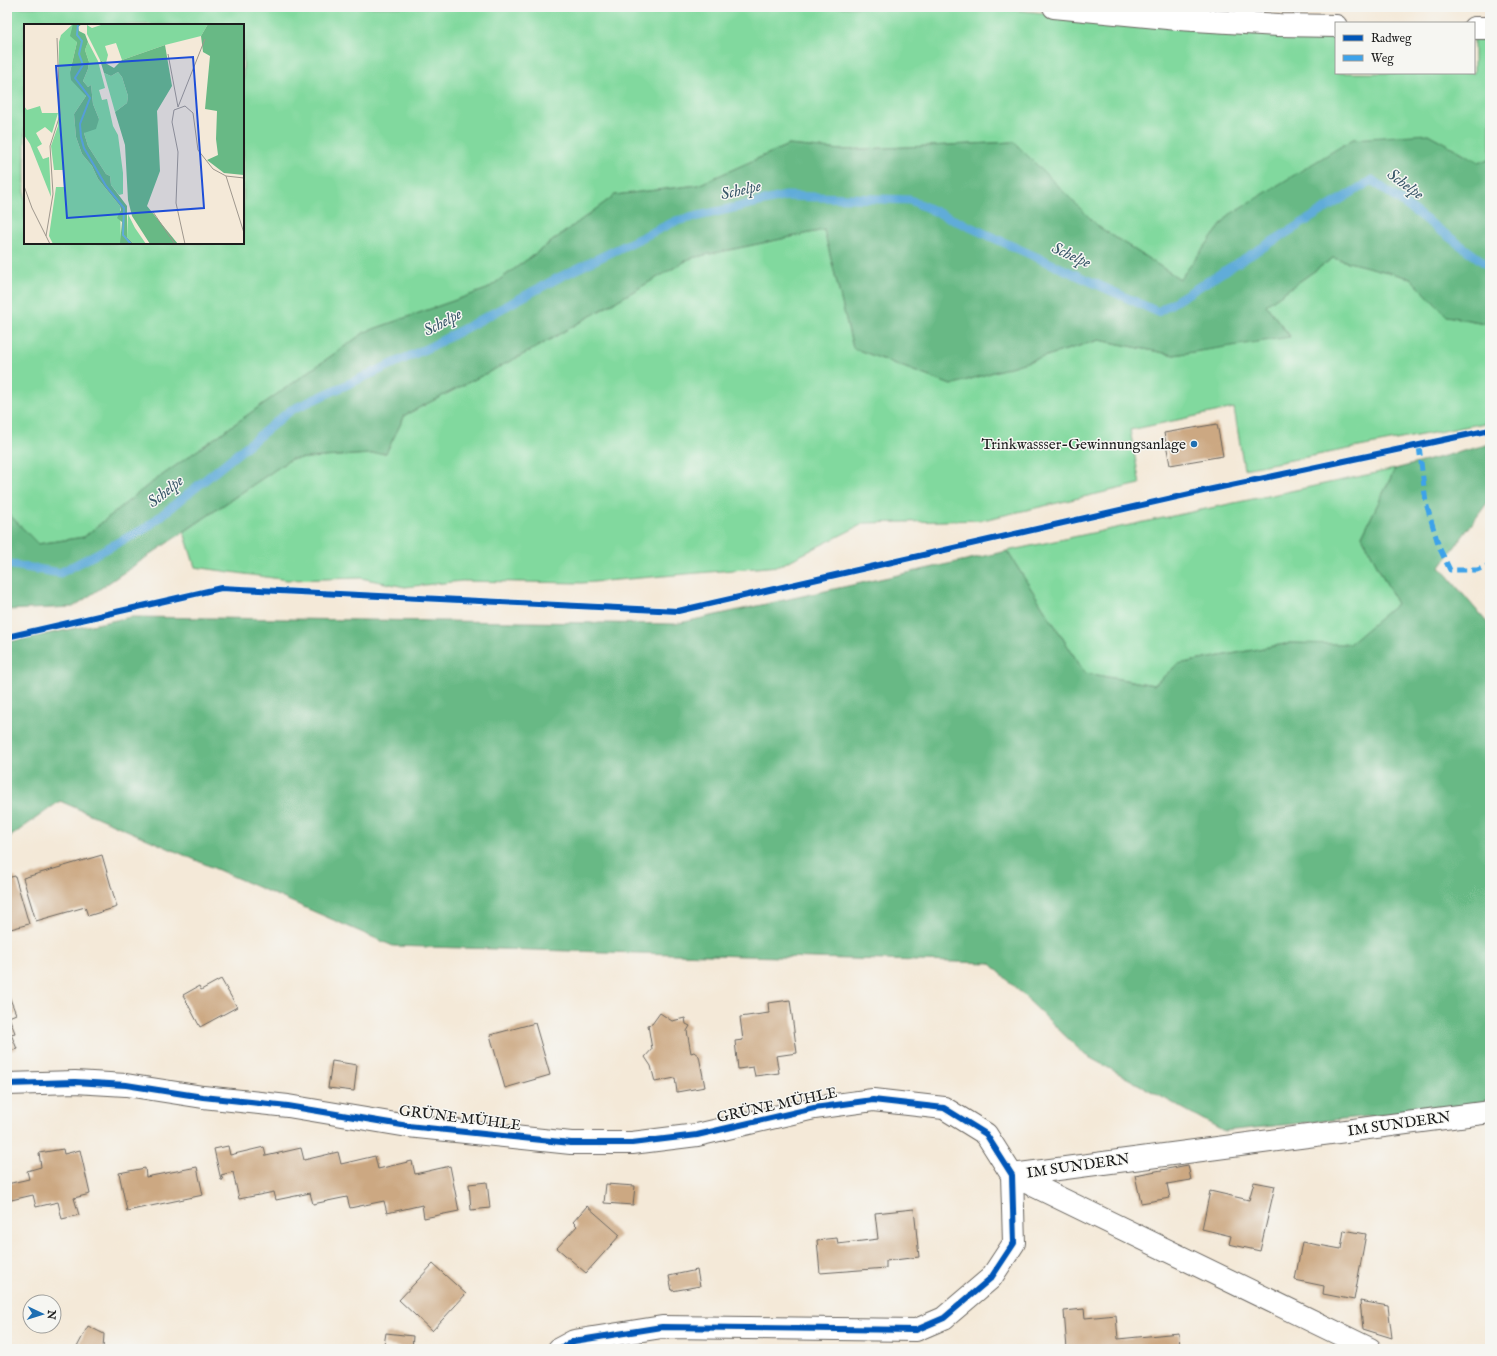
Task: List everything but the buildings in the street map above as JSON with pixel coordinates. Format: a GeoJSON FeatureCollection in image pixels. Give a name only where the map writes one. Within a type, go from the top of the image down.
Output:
{"type":"FeatureCollection","features":[{"type":"Feature","properties":{"kind":"street"},"geometry":{"type":"LineString","coordinates":[[1054,7],[1178,19],[1279,25],[1335,26]]}},
{"type":"Feature","properties":{"kind":"street"},"geometry":{"type":"LineString","coordinates":[[1475,28],[1490,28]]}},
{"type":"Feature","properties":{"kind":"street","name":"GRÜNE MÜHLE"},"geometry":{"type":"LineString","coordinates":[[7,1084],[75,1082],[126,1085],[203,1097],[288,1106],[408,1126],[571,1143],[632,1143],[697,1135],[814,1108],[873,1100],[944,1108],[986,1134],[1012,1175]]}},
{"type":"Feature","properties":{"kind":"street","name":"IM SUNDERN"},"geometry":{"type":"LineString","coordinates":[[1012,1175],[1490,1112]]}},
{"type":"Feature","properties":{"kind":"street"},"geometry":{"type":"LineString","coordinates":[[559,1349],[574,1341],[662,1327],[916,1330],[944,1318],[991,1278],[1014,1243],[1012,1175]]}},
{"type":"Feature","properties":{"kind":"street","name":"IM SUNDERN"},"geometry":{"type":"LineString","coordinates":[[1012,1175],[1370,1349]]}},
{"type":"Feature","properties":{"kind":"green space"},"geometry":{"type":"Polygon","coordinates":[[[7,7],[1002,7],[1015,10],[1180,27],[1335,31],[1335,74],[1475,74],[1475,35],[1490,36],[1490,160],[1479,162],[1428,134],[1229,215],[1180,279],[1099,227],[1014,142],[842,150],[788,145],[698,185],[615,195],[487,289],[365,332],[147,486],[84,537],[37,544],[7,512],[7,7]]]}},
{"type":"Feature","properties":{"kind":"green space"},"geometry":{"type":"Polygon","coordinates":[[[1428,134],[1479,162],[1490,160],[1490,324],[1447,316],[1410,278],[1333,258],[1266,305],[1290,337],[1174,355],[1099,340],[951,385],[853,348],[824,230],[691,258],[530,351],[405,415],[386,453],[291,459],[73,607],[7,610],[7,512],[38,544],[84,537],[147,486],[365,332],[487,289],[615,195],[698,185],[788,145],[842,150],[1014,142],[1099,227],[1180,279],[1229,215],[1353,139],[1428,134]]]}},
{"type":"Feature","properties":{"kind":"green space"},"geometry":{"type":"Polygon","coordinates":[[[824,230],[853,348],[951,385],[1099,340],[1174,355],[1290,336],[1266,305],[1333,258],[1411,278],[1447,316],[1490,324],[1490,422],[1244,469],[1234,408],[1130,430],[1140,484],[983,520],[865,523],[779,566],[582,583],[462,581],[405,587],[361,578],[287,580],[195,567],[184,532],[291,459],[386,453],[405,415],[530,351],[691,258],[824,230]]]}},
{"type":"Feature","properties":{"kind":"green space"},"geometry":{"type":"Polygon","coordinates":[[[1490,444],[1490,499],[1440,567],[1490,626],[1490,1104],[1224,1131],[1085,1055],[990,963],[393,946],[60,801],[7,839],[7,642],[131,617],[675,624],[1007,551],[1085,673],[1154,685],[1178,664],[1290,643],[1349,644],[1397,604],[1362,536],[1395,469],[1490,444]]]}},
{"type":"Feature","properties":{"kind":"green space"},"geometry":{"type":"Polygon","coordinates":[[[1395,469],[1362,536],[1397,604],[1349,645],[1290,643],[1178,664],[1154,685],[1085,673],[1007,551],[1395,469]]]}},
{"type":"Feature","properties":{"kind":"waterway","name":"Schelpe"},"geometry":{"type":"LineString","coordinates":[[7,564],[60,573],[146,528],[291,410],[432,346],[560,277],[676,221],[786,196],[910,200],[1158,312],[1372,180],[1490,267]]}},
{"type":"Feature","properties":{"kind":"marked path"},"geometry":{"type":"LineString","coordinates":[[1419,446],[1426,503],[1439,547],[1450,570],[1477,570],[1490,565]]}},
{"type":"Feature","properties":{"kind":"cycle path"},"geometry":{"type":"LineString","coordinates":[[7,637],[221,588],[678,611],[1203,491],[1490,430]]}},
{"type":"Feature","properties":{"kind":"cycle path"},"geometry":{"type":"LineString","coordinates":[[7,1084],[75,1082],[126,1085],[203,1097],[288,1106],[408,1126],[571,1143],[632,1143],[697,1135],[814,1108],[873,1100],[944,1108],[986,1134],[1012,1175],[1014,1243],[991,1278],[944,1318],[916,1330],[662,1327],[574,1341],[559,1349]]}},
{"type":"Feature","properties":{"kind":"place","name":"Trinkwassser-Gewinnungsanlage"},"geometry":{"type":"Point","coordinates":[1194,444]}}]}
